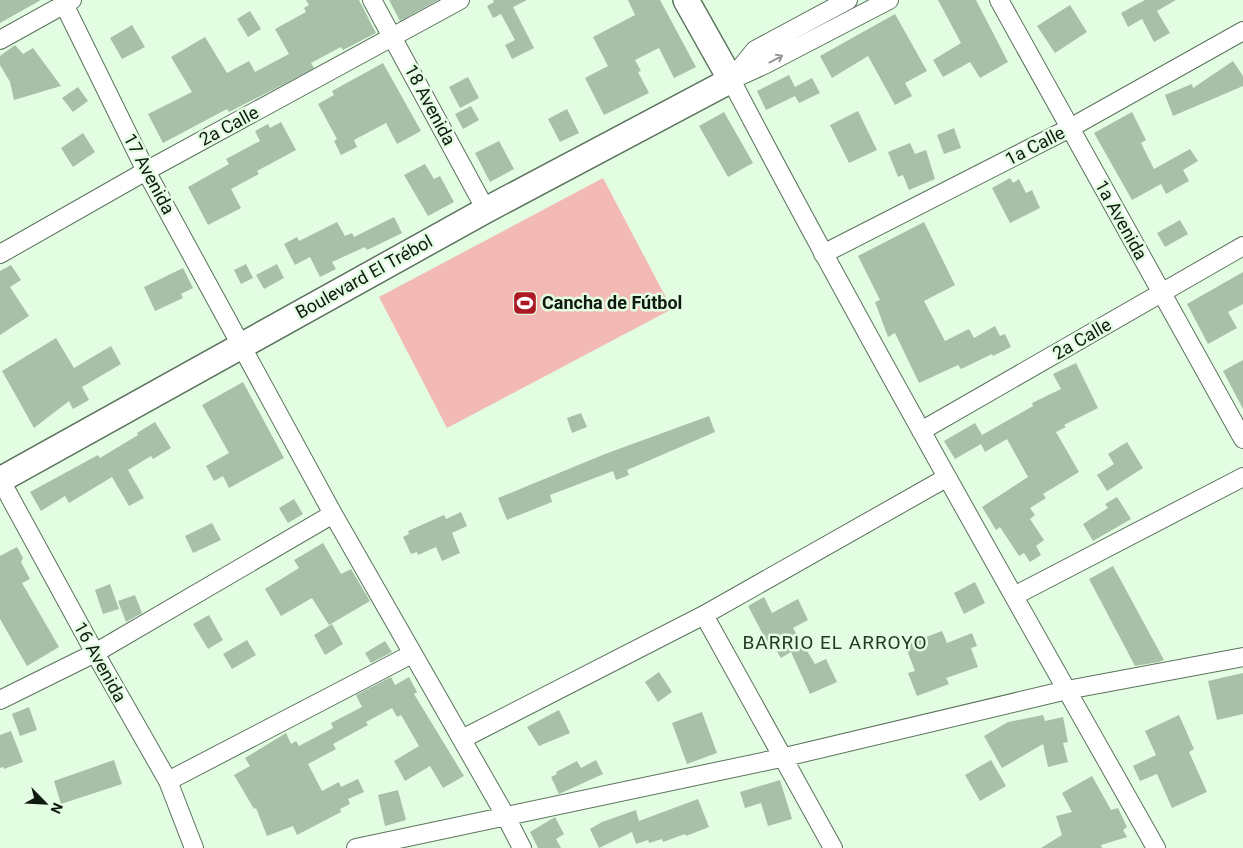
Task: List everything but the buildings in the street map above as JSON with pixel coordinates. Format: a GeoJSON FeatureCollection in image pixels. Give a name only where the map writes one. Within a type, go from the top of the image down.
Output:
{"type":"FeatureCollection","features":[{"type":"Feature","properties":{"kind":"main road"},"geometry":{"type":"LineString","coordinates":[[686,0],[731,80]]}},
{"type":"Feature","properties":{"kind":"main road","name":"Boulevard El Trébol"},"geometry":{"type":"LineString","coordinates":[[0,479],[486,210],[731,80]]}},
{"type":"Feature","properties":{"kind":"street","name":"18 Avenida"},"geometry":{"type":"LineString","coordinates":[[372,0],[394,36],[486,210]]}},
{"type":"Feature","properties":{"kind":"street","name":"2a Calle"},"geometry":{"type":"LineString","coordinates":[[0,254],[146,171],[460,0]]}},
{"type":"Feature","properties":{"kind":"street","name":"Boulevard El Trébol"},"geometry":{"type":"LineString","coordinates":[[731,80],[755,50],[848,0]]}},
{"type":"Feature","properties":{"kind":"street","name":"Boulevard El Trébol"},"geometry":{"type":"LineString","coordinates":[[731,80],[766,64],[889,0]]}},
{"type":"Feature","properties":{"kind":"street","name":"1a Avenida"},"geometry":{"type":"LineString","coordinates":[[999,0],[1243,439]]}},
{"type":"Feature","properties":{"kind":"street"},"geometry":{"type":"LineString","coordinates":[[0,40],[66,1]]}},
{"type":"Feature","properties":{"kind":"street","name":"17 Avenida"},"geometry":{"type":"LineString","coordinates":[[66,1],[146,171],[333,514],[506,815],[522,848]]}},
{"type":"Feature","properties":{"kind":"street","name":"1a Calle"},"geometry":{"type":"LineString","coordinates":[[822,254],[1070,128],[1243,31]]}},
{"type":"Feature","properties":{"kind":"street"},"geometry":{"type":"LineString","coordinates":[[731,80],[822,254],[946,478],[1156,848]]}},
{"type":"Feature","properties":{"kind":"street","name":"2a Calle"},"geometry":{"type":"LineString","coordinates":[[921,431],[1243,246]]}},
{"type":"Feature","properties":{"kind":"street"},"geometry":{"type":"LineString","coordinates":[[1014,596],[1243,477]]}},
{"type":"Feature","properties":{"kind":"street"},"geometry":{"type":"LineString","coordinates":[[462,739],[704,615],[946,478]]}},
{"type":"Feature","properties":{"kind":"street","name":"16 Avenida"},"geometry":{"type":"LineString","coordinates":[[0,479],[95,653],[168,781],[194,848]]}},
{"type":"Feature","properties":{"kind":"street"},"geometry":{"type":"LineString","coordinates":[[0,700],[95,653],[333,514]]}},
{"type":"Feature","properties":{"kind":"street"},"geometry":{"type":"LineString","coordinates":[[704,615],[781,758],[833,848]]}},
{"type":"Feature","properties":{"kind":"street"},"geometry":{"type":"LineString","coordinates":[[168,781],[412,654]]}},
{"type":"Feature","properties":{"kind":"street"},"geometry":{"type":"LineString","coordinates":[[356,848],[781,758],[1067,690],[1243,657]]}},
{"type":"Feature","properties":{"kind":"shaded area","name":"Cancha de Fútbol"},"geometry":{"type":"Polygon","coordinates":[[[603,178],[672,309],[447,428],[379,297],[603,178]]]}},
{"type":"Feature","properties":{"kind":"place","name":"Cancha de Fútbol"},"geometry":{"type":"Point","coordinates":[525,303]}},
{"type":"Feature","properties":{"kind":"district","name":"BARRIO EL ARROYO"},"geometry":{"type":"Point","coordinates":[835,642]}}]}
